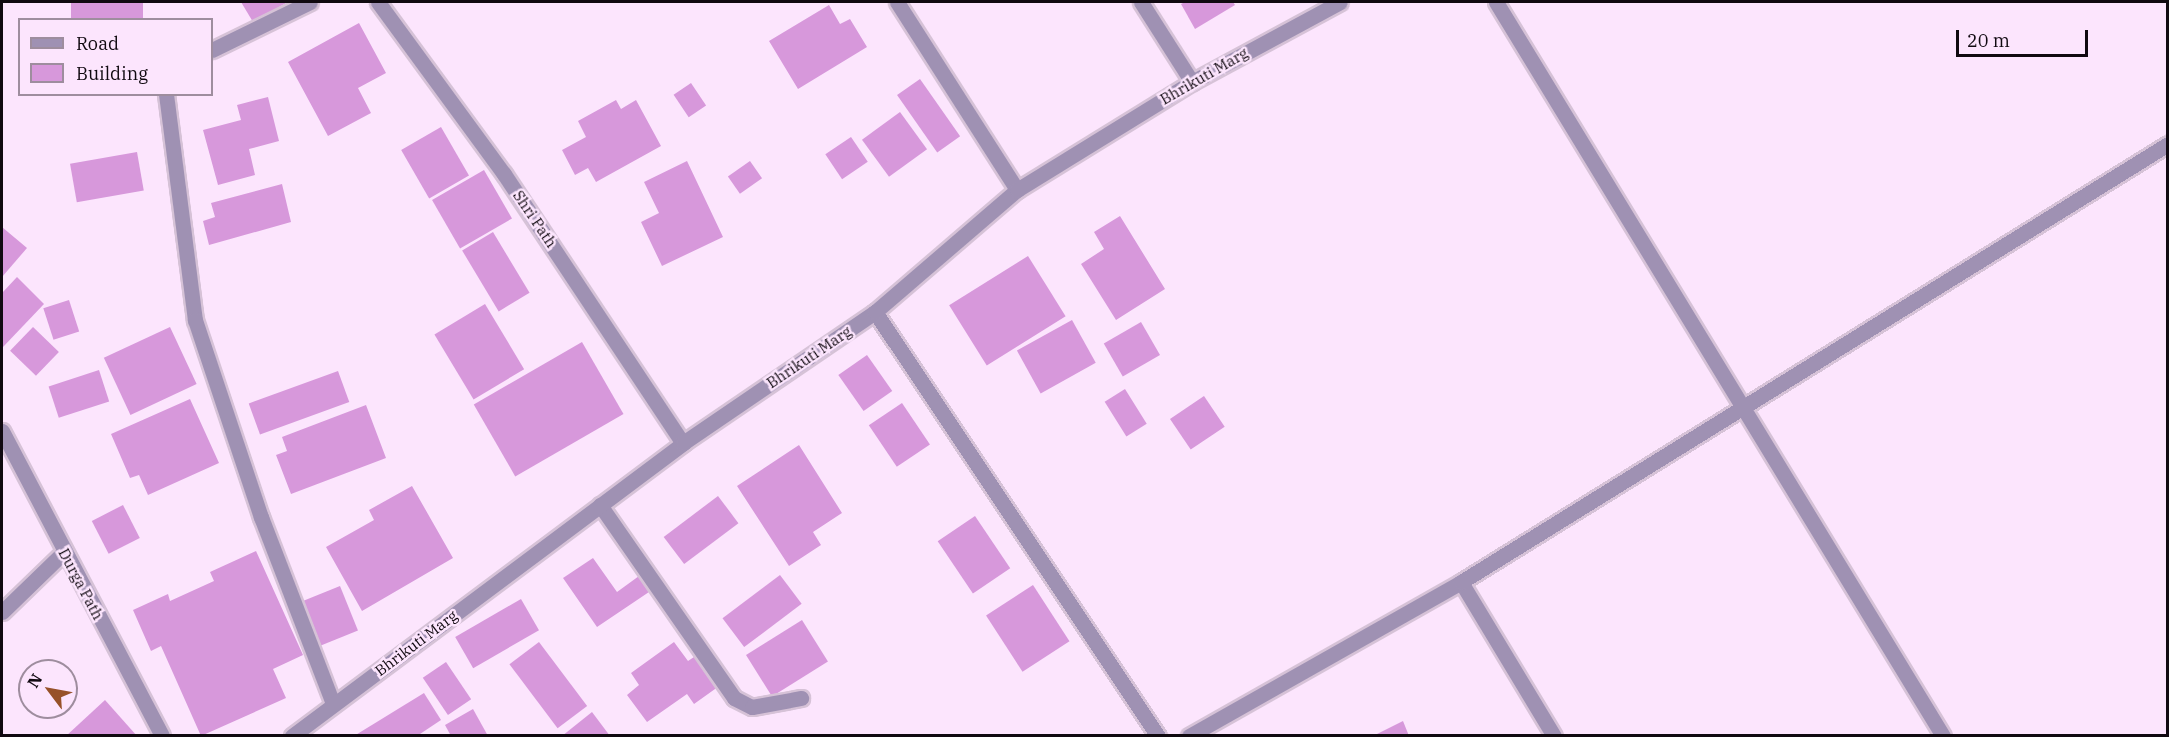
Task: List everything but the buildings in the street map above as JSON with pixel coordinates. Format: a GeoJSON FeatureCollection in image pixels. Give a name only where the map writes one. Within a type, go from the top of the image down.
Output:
{"type":"FeatureCollection","features":[{"type":"Feature","properties":{"kind":"street"},"geometry":{"type":"LineString","coordinates":[[213,50],[310,2]]}},
{"type":"Feature","properties":{"kind":"street","name":"Shri Path"},"geometry":{"type":"LineString","coordinates":[[378,2],[504,174],[683,443]]}},
{"type":"Feature","properties":{"kind":"street"},"geometry":{"type":"LineString","coordinates":[[897,2],[1017,190]]}},
{"type":"Feature","properties":{"kind":"street"},"geometry":{"type":"LineString","coordinates":[[1141,2],[1192,82]]}},
{"type":"Feature","properties":{"kind":"street","name":"Bhrikuti Marg"},"geometry":{"type":"LineString","coordinates":[[292,735],[683,443],[875,312],[1017,190],[1192,82],[1340,2]]}},
{"type":"Feature","properties":{"kind":"street"},"geometry":{"type":"LineString","coordinates":[[1496,2],[1745,405],[1943,735]]}},
{"type":"Feature","properties":{"kind":"street"},"geometry":{"type":"LineString","coordinates":[[166,96],[195,320],[261,517],[333,704]]}},
{"type":"Feature","properties":{"kind":"street"},"geometry":{"type":"LineString","coordinates":[[1189,735],[1461,582],[2168,144]]}},
{"type":"Feature","properties":{"kind":"street"},"geometry":{"type":"LineString","coordinates":[[875,312],[1158,735]]}},
{"type":"Feature","properties":{"kind":"street","name":"Durga Path"},"geometry":{"type":"LineString","coordinates":[[2,431],[162,735]]}},
{"type":"Feature","properties":{"kind":"street"},"geometry":{"type":"LineString","coordinates":[[600,505],[734,698],[752,707],[801,698]]}},
{"type":"Feature","properties":{"kind":"street"},"geometry":{"type":"LineString","coordinates":[[2,612],[64,552]]}},
{"type":"Feature","properties":{"kind":"street"},"geometry":{"type":"LineString","coordinates":[[1461,582],[1554,735]]}}]}
